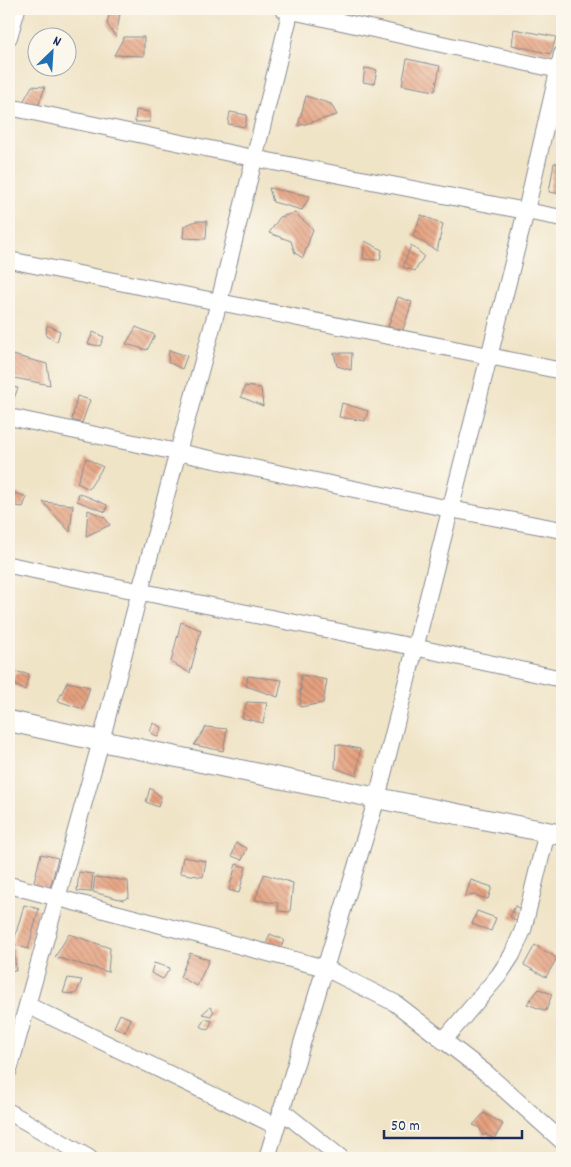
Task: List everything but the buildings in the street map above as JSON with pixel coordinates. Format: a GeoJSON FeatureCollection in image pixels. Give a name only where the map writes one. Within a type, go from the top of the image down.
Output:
{"type":"FeatureCollection","features":[{"type":"Feature","properties":{"kind":"street"},"geometry":{"type":"LineString","coordinates":[[9,37],[16,9]]}},
{"type":"Feature","properties":{"kind":"street"},"geometry":{"type":"LineString","coordinates":[[9,1070],[101,742],[219,302],[288,9],[560,62],[526,211],[377,798],[267,1158]]}},
{"type":"Feature","properties":{"kind":"street"},"geometry":{"type":"LineString","coordinates":[[9,107],[254,158],[562,218]]}},
{"type":"Feature","properties":{"kind":"street"},"geometry":{"type":"LineString","coordinates":[[9,260],[562,371]]}},
{"type":"Feature","properties":{"kind":"street"},"geometry":{"type":"LineString","coordinates":[[9,417],[450,509],[562,530]]}},
{"type":"Feature","properties":{"kind":"street"},"geometry":{"type":"LineString","coordinates":[[9,565],[562,679]]}},
{"type":"Feature","properties":{"kind":"street"},"geometry":{"type":"LineString","coordinates":[[9,721],[101,742],[555,833],[523,930],[512,955],[499,976],[444,1041]]}},
{"type":"Feature","properties":{"kind":"street"},"geometry":{"type":"LineString","coordinates":[[9,885],[325,968],[395,1003],[486,1073],[562,1141]]}},
{"type":"Feature","properties":{"kind":"street"},"geometry":{"type":"LineString","coordinates":[[27,1005],[276,1126]]}},
{"type":"Feature","properties":{"kind":"street"},"geometry":{"type":"LineString","coordinates":[[281,1110],[341,1158]]}},
{"type":"Feature","properties":{"kind":"street"},"geometry":{"type":"LineString","coordinates":[[9,1112],[88,1158]]}}]}
